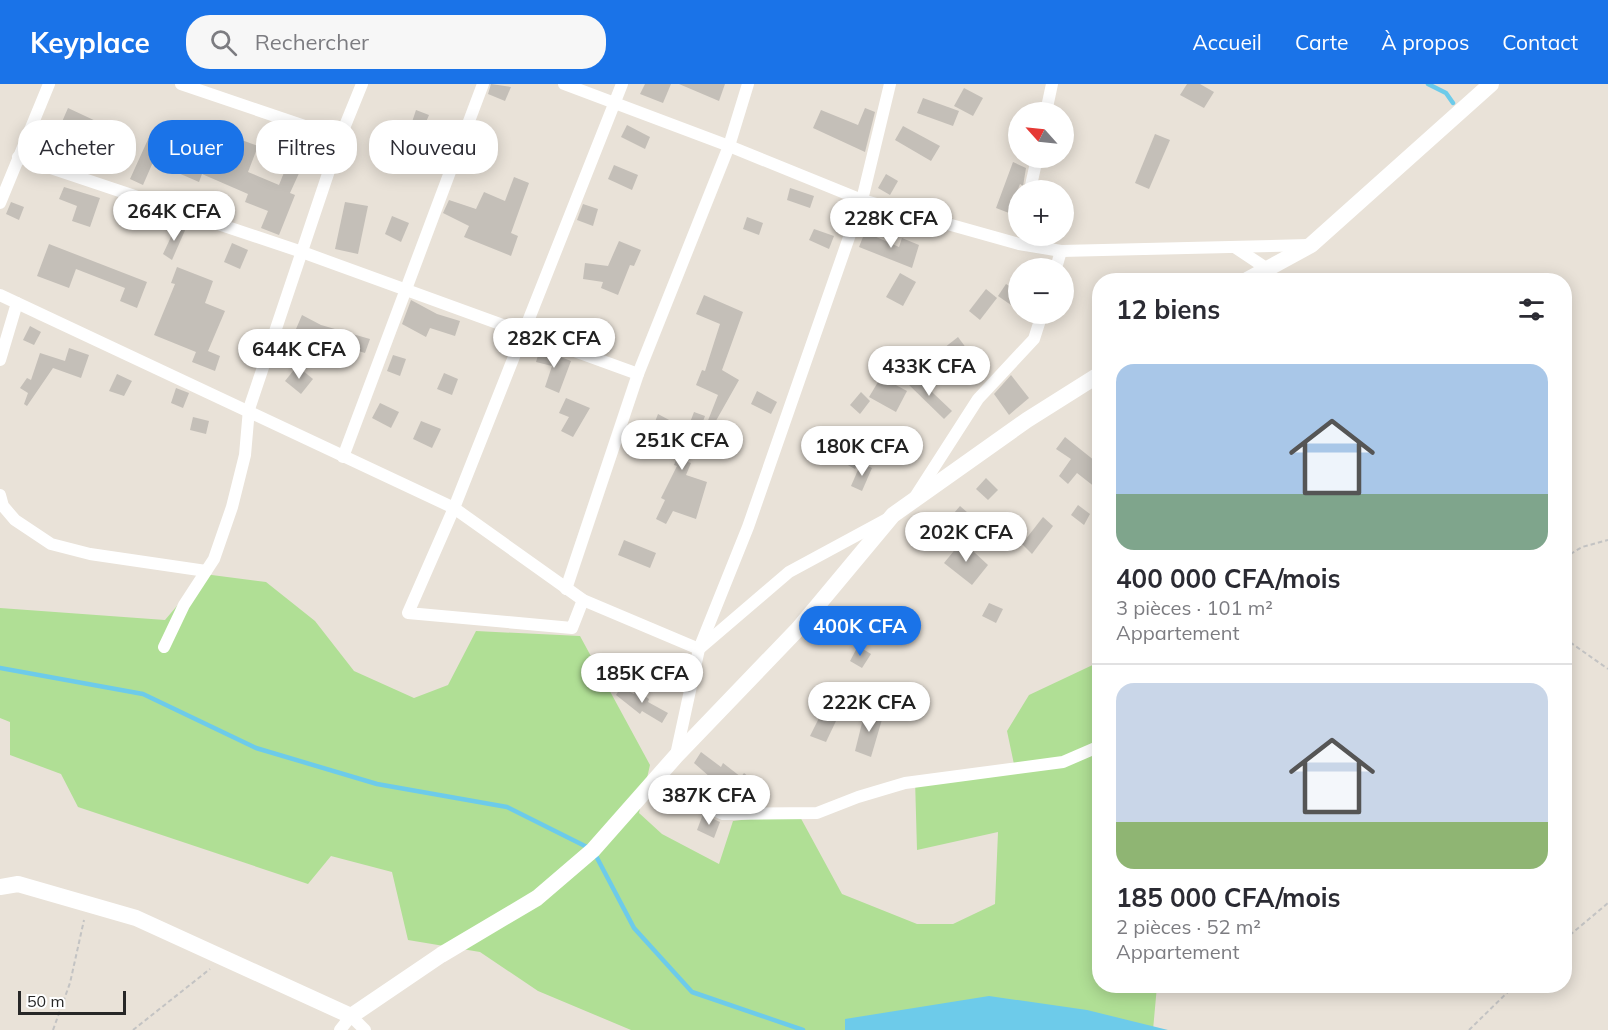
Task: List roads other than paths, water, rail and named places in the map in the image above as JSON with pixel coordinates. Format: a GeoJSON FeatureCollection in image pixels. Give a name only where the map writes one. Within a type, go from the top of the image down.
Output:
{"type":"FeatureCollection","features":[{"type":"Feature","properties":{"kind":"street"},"geometry":{"type":"LineString","coordinates":[[34,120],[49,84]]}},
{"type":"Feature","properties":{"kind":"street"},"geometry":{"type":"LineString","coordinates":[[181,84],[287,120]]}},
{"type":"Feature","properties":{"kind":"street"},"geometry":{"type":"LineString","coordinates":[[347,120],[362,84]]}},
{"type":"Feature","properties":{"kind":"street"},"geometry":{"type":"LineString","coordinates":[[343,457],[483,84]]}},
{"type":"Feature","properties":{"kind":"street"},"geometry":{"type":"LineString","coordinates":[[564,84],[617,102],[862,200],[1008,237]]}},
{"type":"Feature","properties":{"kind":"street"},"geometry":{"type":"LineString","coordinates":[[583,600],[572,628],[408,613],[525,332],[617,102],[622,84]]}},
{"type":"Feature","properties":{"kind":"street"},"geometry":{"type":"LineString","coordinates":[[566,589],[638,374],[729,146],[748,84]]}},
{"type":"Feature","properties":{"kind":"street"},"geometry":{"type":"LineString","coordinates":[[676,756],[699,649],[748,527],[862,200],[890,84]]}},
{"type":"Feature","properties":{"kind":"street"},"geometry":{"type":"LineString","coordinates":[[1048,102],[1052,84]]}},
{"type":"Feature","properties":{"kind":"street"},"geometry":{"type":"LineString","coordinates":[[1270,273],[1311,245],[1491,84]]}},
{"type":"Feature","properties":{"kind":"street"},"geometry":{"type":"LineString","coordinates":[[0,203],[18,157]]}},
{"type":"Feature","properties":{"kind":"street"},"geometry":{"type":"LineString","coordinates":[[69,174],[302,252],[404,291],[525,332],[638,374]]}},
{"type":"Feature","properties":{"kind":"street"},"geometry":{"type":"LineString","coordinates":[[164,647],[184,605],[214,559],[232,507],[245,455],[249,409],[328,174]]}},
{"type":"Feature","properties":{"kind":"street"},"geometry":{"type":"LineString","coordinates":[[1042,246],[1061,251],[1311,245]]}},
{"type":"Feature","properties":{"kind":"street"},"geometry":{"type":"LineString","coordinates":[[1236,248],[1268,273]]}},
{"type":"Feature","properties":{"kind":"street"},"geometry":{"type":"LineString","coordinates":[[1059,258],[1061,251]]}},
{"type":"Feature","properties":{"kind":"street"},"geometry":{"type":"LineString","coordinates":[[0,295],[249,409],[343,457],[454,507],[583,600],[699,649]]}},
{"type":"Feature","properties":{"kind":"street"},"geometry":{"type":"LineString","coordinates":[[0,360],[17,303]]}},
{"type":"Feature","properties":{"kind":"street"},"geometry":{"type":"LineString","coordinates":[[914,498],[978,399],[1034,339],[1039,324]]}},
{"type":"Feature","properties":{"kind":"street"},"geometry":{"type":"LineString","coordinates":[[699,649],[789,572],[893,515],[1027,420],[1092,379]]}},
{"type":"Feature","properties":{"kind":"street"},"geometry":{"type":"LineString","coordinates":[[1,502],[15,520],[51,544],[90,554],[206,571]]}},
{"type":"Feature","properties":{"kind":"street"},"geometry":{"type":"LineString","coordinates":[[340,1030],[351,1016],[441,955],[537,898],[593,850],[676,756],[798,629],[893,515]]}},
{"type":"Feature","properties":{"kind":"street"},"geometry":{"type":"LineString","coordinates":[[652,783],[723,814],[817,813],[858,796],[905,783],[1063,762],[1092,749]]}},
{"type":"Feature","properties":{"kind":"street"},"geometry":{"type":"LineString","coordinates":[[0,887],[18,884],[136,918],[351,1016],[365,1030]]}},
{"type":"Feature","properties":{"kind":"water"},"geometry":{"type":"Polygon","coordinates":[[[989,996],[1087,1010],[1168,1030],[845,1030],[845,1019],[989,996]]]}},
{"type":"Feature","properties":{"kind":"waterway"},"geometry":{"type":"LineString","coordinates":[[1428,84],[1446,93],[1453,103]]}},
{"type":"Feature","properties":{"kind":"waterway"},"geometry":{"type":"LineString","coordinates":[[0,668],[143,694],[256,748],[377,784],[507,807],[589,848]]}},
{"type":"Feature","properties":{"kind":"waterway"},"geometry":{"type":"LineString","coordinates":[[595,854],[634,928],[692,992],[803,1030]]}}]}
